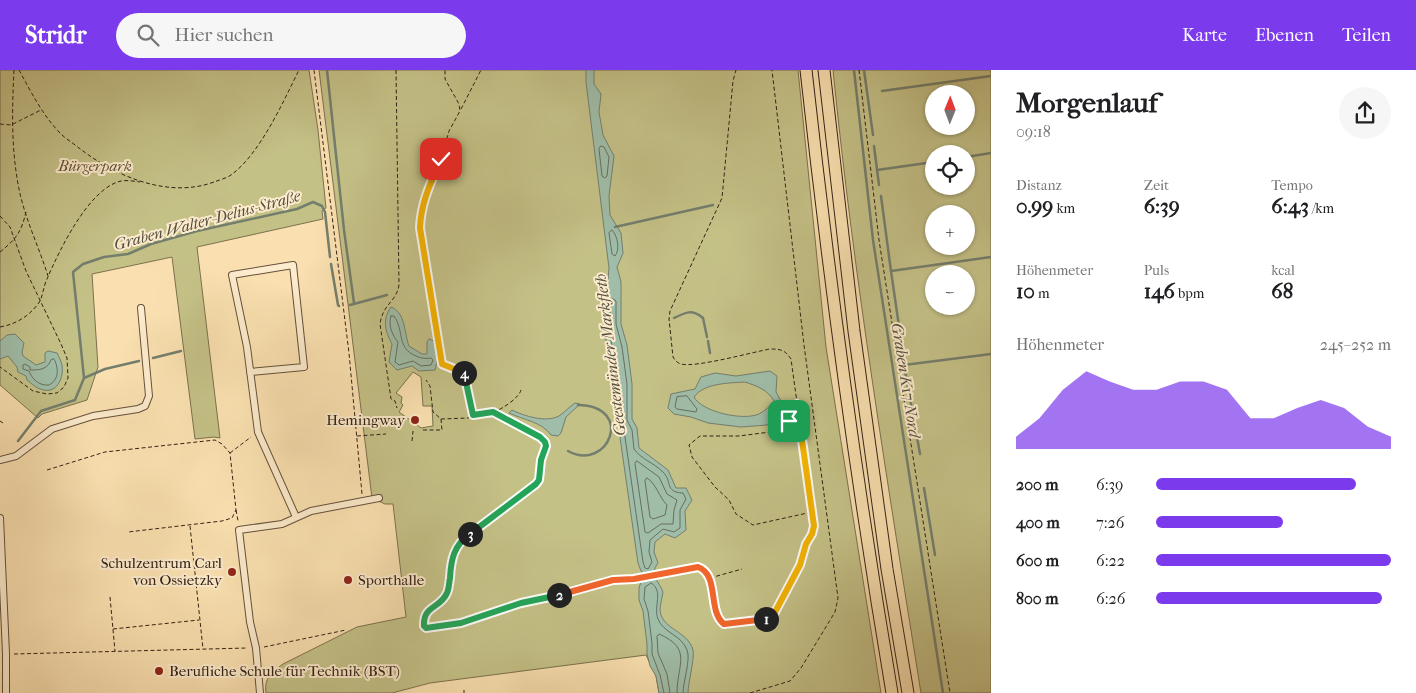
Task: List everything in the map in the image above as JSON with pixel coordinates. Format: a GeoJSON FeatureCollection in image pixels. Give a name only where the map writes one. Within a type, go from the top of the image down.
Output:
{"type":"FeatureCollection","features":[{"type":"Feature","properties":{"kind":"highway"},"geometry":{"type":"LineString","coordinates":[[806,70],[821,209],[844,388],[892,693]]}},
{"type":"Feature","properties":{"kind":"highway"},"geometry":{"type":"LineString","coordinates":[[824,70],[854,331],[887,569],[908,693]]}},
{"type":"Feature","properties":{"kind":"street"},"geometry":{"type":"LineString","coordinates":[[250,372],[304,367],[292,265],[232,275],[250,372],[258,432],[296,517]]}},
{"type":"Feature","properties":{"kind":"street"},"geometry":{"type":"LineString","coordinates":[[0,460],[16,456],[52,429],[93,416],[138,409],[145,406],[149,396],[141,308]]}},
{"type":"Feature","properties":{"kind":"street"},"geometry":{"type":"LineString","coordinates":[[260,693],[256,648],[250,622],[239,530],[282,524],[296,517],[320,510],[379,498]]}},
{"type":"Feature","properties":{"kind":"street"},"geometry":{"type":"LineString","coordinates":[[0,518],[2,630],[6,654],[6,693]]}},
{"type":"Feature","properties":{"kind":"path"},"geometry":{"type":"LineString","coordinates":[[14,70],[11,125],[19,190],[32,235],[40,251],[48,276]]}},
{"type":"Feature","properties":{"kind":"path"},"geometry":{"type":"LineString","coordinates":[[19,70],[41,109],[61,134],[93,158],[143,182]]}},
{"type":"Feature","properties":{"kind":"path"},"geometry":{"type":"LineString","coordinates":[[0,327],[23,320],[40,302],[48,276],[86,207],[104,189],[121,181],[143,182],[176,188],[195,187],[230,176],[251,155],[281,106],[299,70]]}},
{"type":"Feature","properties":{"kind":"path"},"geometry":{"type":"LineString","coordinates":[[314,70],[349,352],[363,502]]}},
{"type":"Feature","properties":{"kind":"path"},"geometry":{"type":"LineString","coordinates":[[396,70],[398,285],[397,293],[381,314],[380,324],[391,399],[395,401],[397,408]]}},
{"type":"Feature","properties":{"kind":"path"},"geometry":{"type":"LineString","coordinates":[[445,70],[445,79],[459,104],[460,111]]}},
{"type":"Feature","properties":{"kind":"path"},"geometry":{"type":"LineString","coordinates":[[473,415],[464,372],[442,364],[420,228],[426,193],[441,159],[449,132],[481,70]]}},
{"type":"Feature","properties":{"kind":"path"},"geometry":{"type":"LineString","coordinates":[[493,412],[540,437],[545,442],[546,446],[541,460],[539,480],[532,488],[459,544],[452,558],[447,593],[443,599],[424,615],[424,626],[426,628],[461,623],[521,603],[549,599],[613,580],[655,576],[698,567],[706,572],[709,578],[718,617],[724,624],[771,618],[774,614],[800,565],[814,526],[791,359],[781,349],[770,349],[683,365],[676,362],[673,356],[669,319],[670,311],[722,198],[733,81],[736,70]]}},
{"type":"Feature","properties":{"kind":"path"},"geometry":{"type":"LineString","coordinates":[[750,693],[790,681],[801,668],[835,612],[838,598],[804,345],[772,70]]}},
{"type":"Feature","properties":{"kind":"path"},"geometry":{"type":"LineString","coordinates":[[859,70],[879,240],[950,693]]}},
{"type":"Feature","properties":{"kind":"path"},"geometry":{"type":"LineString","coordinates":[[0,124],[11,125],[41,109]]}},
{"type":"Feature","properties":{"kind":"path"},"geometry":{"type":"LineString","coordinates":[[0,252],[16,239],[22,228],[26,212]]}},
{"type":"Feature","properties":{"kind":"path"},"geometry":{"type":"LineString","coordinates":[[0,216],[10,227],[16,239],[26,270],[67,358],[68,378],[64,387],[58,393],[48,394],[33,391],[0,367]]}},
{"type":"Feature","properties":{"kind":"path"},"geometry":{"type":"LineString","coordinates":[[426,380],[430,386],[433,412],[441,419],[468,418],[473,415],[493,412],[520,394],[521,390]]}},
{"type":"Feature","properties":{"kind":"path"},"geometry":{"type":"LineString","coordinates":[[797,404],[789,421],[770,432],[738,436],[700,436],[689,445],[692,457],[715,487],[729,500],[736,514],[753,525],[812,512]]}},
{"type":"Feature","properties":{"kind":"path"},"geometry":{"type":"LineString","coordinates":[[423,430],[442,430],[441,419]]}},
{"type":"Feature","properties":{"kind":"path"},"geometry":{"type":"LineString","coordinates":[[230,453],[258,432]]}},
{"type":"Feature","properties":{"kind":"path"},"geometry":{"type":"LineString","coordinates":[[412,441],[413,432]]}},
{"type":"Feature","properties":{"kind":"path"},"geometry":{"type":"LineString","coordinates":[[356,436],[386,434]]}},
{"type":"Feature","properties":{"kind":"path"},"geometry":{"type":"LineString","coordinates":[[47,470],[105,452],[215,440],[222,444],[230,453],[239,530]]}},
{"type":"Feature","properties":{"kind":"path"},"geometry":{"type":"LineString","coordinates":[[128,532],[232,518],[236,510]]}},
{"type":"Feature","properties":{"kind":"path"},"geometry":{"type":"LineString","coordinates":[[190,525],[204,650]]}},
{"type":"Feature","properties":{"kind":"path"},"geometry":{"type":"LineString","coordinates":[[194,568],[220,565]]}},
{"type":"Feature","properties":{"kind":"path"},"geometry":{"type":"LineString","coordinates":[[709,578],[742,569]]}},
{"type":"Feature","properties":{"kind":"path"},"geometry":{"type":"LineString","coordinates":[[110,597],[115,652]]}},
{"type":"Feature","properties":{"kind":"path"},"geometry":{"type":"LineString","coordinates":[[113,629],[200,620]]}},
{"type":"Feature","properties":{"kind":"path"},"geometry":{"type":"LineString","coordinates":[[6,654],[256,648],[346,630]]}},
{"type":"Feature","properties":{"kind":"green space","name":"Bürgerpark"},"geometry":{"type":"Polygon","coordinates":[[[0,70],[309,70],[318,130],[326,208],[322,211],[323,219],[197,247],[220,438],[195,439],[172,257],[92,274],[98,367],[87,400],[42,414],[38,418],[0,385],[0,70]]]}},
{"type":"Feature","properties":{"kind":"green space"},"geometry":{"type":"Polygon","coordinates":[[[319,70],[798,70],[826,347],[881,693],[659,693],[656,676],[646,655],[430,683],[392,693],[266,693],[266,683],[269,676],[283,664],[357,627],[406,617],[393,504],[385,504],[372,498],[319,70]],[[413,372],[396,393],[402,397],[401,403],[403,405],[399,412],[421,428],[433,426],[432,406],[423,406],[421,377],[413,372]]]}},
{"type":"Feature","properties":{"kind":"green space"},"geometry":{"type":"Polygon","coordinates":[[[833,70],[991,70],[991,693],[921,693],[872,382],[833,70]]]}},
{"type":"Feature","properties":{"kind":"water","name":"Geestemünder Markfleth"},"geometry":{"type":"Polygon","coordinates":[[[586,70],[594,70],[594,84],[601,94],[599,112],[603,135],[614,156],[609,196],[610,215],[621,233],[623,253],[617,267],[621,282],[621,324],[627,345],[632,384],[632,419],[637,428],[639,448],[668,470],[676,488],[686,488],[692,500],[685,511],[686,530],[675,538],[665,534],[655,542],[654,552],[658,563],[654,571],[663,592],[660,611],[662,617],[670,627],[686,639],[693,650],[688,693],[659,693],[656,676],[650,666],[647,654],[639,588],[641,582],[647,579],[638,563],[604,326],[609,268],[586,70]]]}},
{"type":"Feature","properties":{"kind":"water"},"geometry":{"type":"Polygon","coordinates":[[[391,307],[396,310],[402,319],[409,346],[422,354],[427,354],[427,342],[429,339],[434,341],[438,358],[435,370],[419,371],[412,366],[397,370],[389,362],[392,344],[386,330],[386,316],[391,307]]]}},
{"type":"Feature","properties":{"kind":"water"},"geometry":{"type":"Polygon","coordinates":[[[15,334],[24,343],[23,356],[36,365],[45,362],[45,353],[48,351],[57,353],[62,365],[62,374],[59,383],[53,389],[44,390],[27,380],[26,376],[18,372],[17,367],[8,356],[0,359],[0,341],[7,335],[15,334]]]}},
{"type":"Feature","properties":{"kind":"water"},"geometry":{"type":"Polygon","coordinates":[[[770,371],[777,376],[776,392],[783,405],[779,416],[767,425],[741,427],[708,423],[674,414],[668,408],[671,394],[695,389],[701,377],[715,373],[736,376],[770,371]],[[745,382],[710,386],[698,392],[694,397],[705,407],[724,414],[752,416],[759,414],[774,401],[765,391],[745,382]]]}},
{"type":"Feature","properties":{"kind":"water"},"geometry":{"type":"Polygon","coordinates":[[[575,403],[580,404],[566,417],[561,433],[558,436],[551,435],[538,424],[509,413],[512,410],[535,418],[548,419],[559,416],[575,403]]]}},
{"type":"Feature","properties":{"kind":"waterway"},"geometry":{"type":"LineString","coordinates":[[327,70],[344,230],[354,303]]}},
{"type":"Feature","properties":{"kind":"waterway","name":"Graben K17 Nord"},"geometry":{"type":"LineString","coordinates":[[854,70],[873,240],[943,693]]}},
{"type":"Feature","properties":{"kind":"waterway"},"geometry":{"type":"LineString","coordinates":[[864,70],[873,135]]}},
{"type":"Feature","properties":{"kind":"waterway"},"geometry":{"type":"LineString","coordinates":[[882,91],[991,76]]}},
{"type":"Feature","properties":{"kind":"waterway"},"geometry":{"type":"LineString","coordinates":[[874,146],[879,185]]}},
{"type":"Feature","properties":{"kind":"waterway"},"geometry":{"type":"LineString","coordinates":[[975,156],[991,153]]}},
{"type":"Feature","properties":{"kind":"waterway"},"geometry":{"type":"LineString","coordinates":[[877,170],[925,163]]}},
{"type":"Feature","properties":{"kind":"waterway"},"geometry":{"type":"LineString","coordinates":[[881,196],[891,271]]}},
{"type":"Feature","properties":{"kind":"waterway","name":"Graben Walter-Delius-Straße"},"geometry":{"type":"LineString","coordinates":[[18,441],[41,411],[75,400],[84,378],[73,272],[83,264],[104,257],[128,254],[151,244],[197,231],[297,209],[313,202],[322,206],[325,212],[330,257]]}},
{"type":"Feature","properties":{"kind":"waterway"},"geometry":{"type":"LineString","coordinates":[[615,227],[713,205]]}},
{"type":"Feature","properties":{"kind":"waterway"},"geometry":{"type":"LineString","coordinates":[[902,347],[891,271],[991,257]]}},
{"type":"Feature","properties":{"kind":"waterway","name":"Graben Walter-Delius-Straße"},"geometry":{"type":"LineString","coordinates":[[331,264],[339,306]]}},
{"type":"Feature","properties":{"kind":"waterway","name":"Graben Walter-Delius-Straße"},"geometry":{"type":"LineString","coordinates":[[350,305],[387,295]]}},
{"type":"Feature","properties":{"kind":"waterway"},"geometry":{"type":"LineString","coordinates":[[674,318],[689,312],[696,313],[703,318],[707,337]]}},
{"type":"Feature","properties":{"kind":"waterway"},"geometry":{"type":"LineString","coordinates":[[708,341],[710,353]]}},
{"type":"Feature","properties":{"kind":"waterway"},"geometry":{"type":"LineString","coordinates":[[153,358],[181,351]]}},
{"type":"Feature","properties":{"kind":"waterway"},"geometry":{"type":"LineString","coordinates":[[920,454],[904,365],[991,354]]}},
{"type":"Feature","properties":{"kind":"waterway"},"geometry":{"type":"LineString","coordinates":[[84,378],[105,369],[139,361]]}},
{"type":"Feature","properties":{"kind":"waterway","name":"Geestemünder Markfleth"},"geometry":{"type":"LineString","coordinates":[[568,451],[582,455],[595,453],[604,446],[610,437],[611,426],[607,416],[596,408],[578,405]]}},
{"type":"Feature","properties":{"kind":"waterway"},"geometry":{"type":"LineString","coordinates":[[924,488],[935,555]]}},
{"type":"Feature","properties":{"kind":"place","name":"Hemingway"},"geometry":{"type":"Point","coordinates":[415,420]}},
{"type":"Feature","properties":{"kind":"place","name":"Schulzentrum Carl von Ossietzky"},"geometry":{"type":"Point","coordinates":[232,572]}},
{"type":"Feature","properties":{"kind":"place","name":"Sporthalle"},"geometry":{"type":"Point","coordinates":[348,580]}},
{"type":"Feature","properties":{"kind":"place","name":"Berufliche Schule für Technik (BST)"},"geometry":{"type":"Point","coordinates":[159,671]}},
{"type":"Feature","properties":{"kind":"route"},"geometry":{"type":"LineString","coordinates":[[441,159],[426,193],[420,228],[442,364],[464,372],[473,415],[493,412],[540,437],[546,446],[541,460],[539,480],[536,484],[483,526],[464,538],[454,551],[447,593],[438,604],[424,615],[423,620],[426,628],[461,623],[521,603],[549,599],[613,580],[634,579],[698,567],[706,572],[709,578],[718,617],[724,624],[771,618],[800,565],[814,526],[797,404],[789,421]]}}]}
